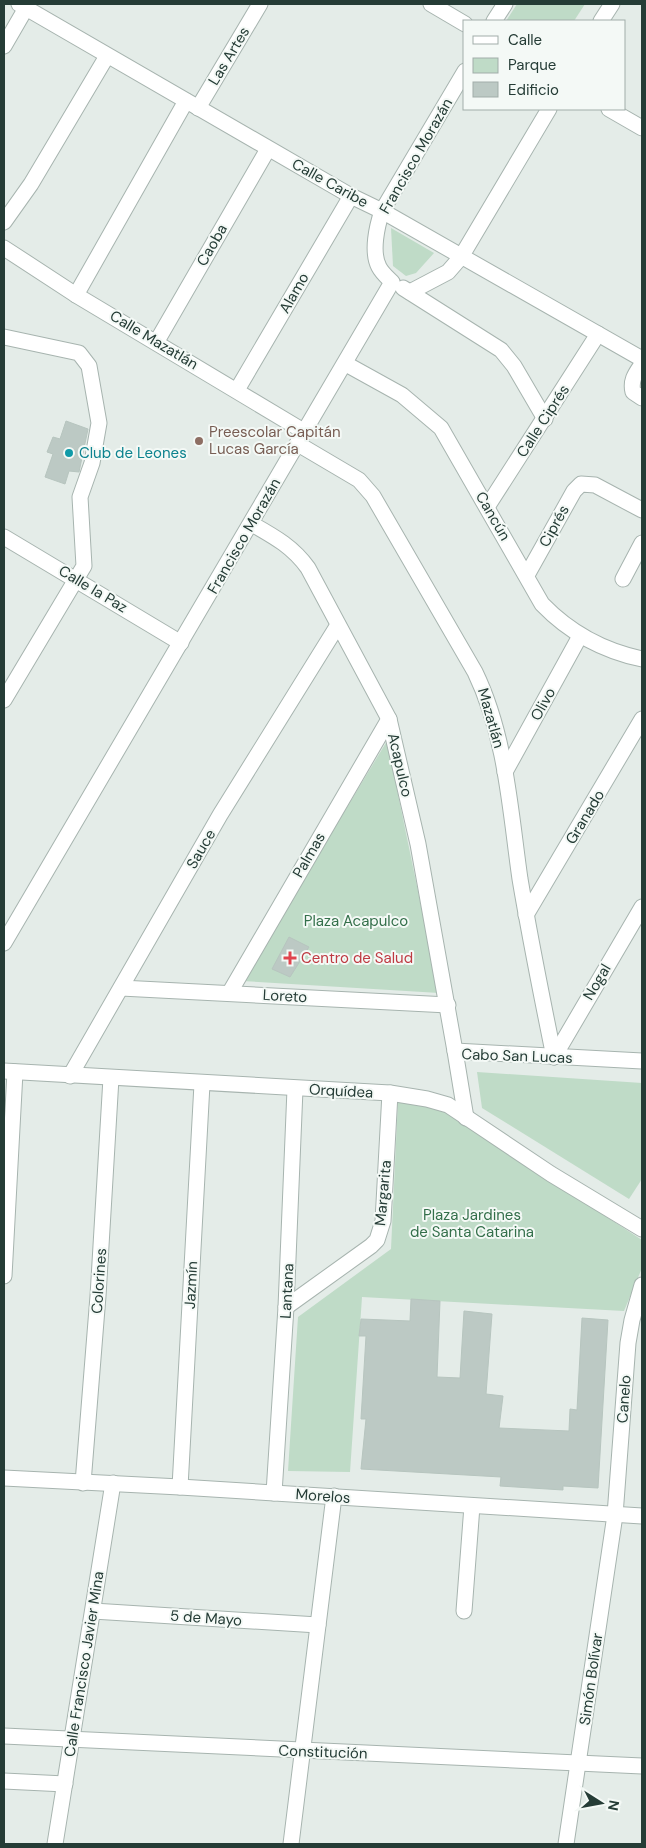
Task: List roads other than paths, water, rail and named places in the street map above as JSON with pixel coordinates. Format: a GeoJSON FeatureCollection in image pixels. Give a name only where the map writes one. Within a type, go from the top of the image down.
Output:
{"type":"FeatureCollection","features":[{"type":"Feature","properties":{"kind":"street","name":"Las Artes"},"geometry":{"type":"LineString","coordinates":[[76,295],[192,104],[260,4]]}},
{"type":"Feature","properties":{"kind":"street"},"geometry":{"type":"LineString","coordinates":[[431,4],[463,23]]}},
{"type":"Feature","properties":{"kind":"street"},"geometry":{"type":"LineString","coordinates":[[495,20],[505,4]]}},
{"type":"Feature","properties":{"kind":"street"},"geometry":{"type":"LineString","coordinates":[[602,20],[612,4]]}},
{"type":"Feature","properties":{"kind":"street","name":"Calle Caribe"},"geometry":{"type":"LineString","coordinates":[[23,6],[268,149],[351,196],[382,211],[642,359]]}},
{"type":"Feature","properties":{"kind":"street"},"geometry":{"type":"LineString","coordinates":[[4,46],[23,6]]}},
{"type":"Feature","properties":{"kind":"street"},"geometry":{"type":"LineString","coordinates":[[4,222],[31,184],[107,56]]}},
{"type":"Feature","properties":{"kind":"street","name":"Francisco Morazán"},"geometry":{"type":"LineString","coordinates":[[4,943],[346,364],[392,282],[378,266],[376,247],[378,225],[382,211],[463,75]]}},
{"type":"Feature","properties":{"kind":"street"},"geometry":{"type":"LineString","coordinates":[[410,292],[448,272],[461,257],[548,110]]}},
{"type":"Feature","properties":{"kind":"street"},"geometry":{"type":"LineString","coordinates":[[611,110],[642,128]]}},
{"type":"Feature","properties":{"kind":"street","name":"Caoba"},"geometry":{"type":"LineString","coordinates":[[157,341],[268,149]]}},
{"type":"Feature","properties":{"kind":"street","name":"Alamo"},"geometry":{"type":"LineString","coordinates":[[237,390],[351,196]]}},
{"type":"Feature","properties":{"kind":"street","name":"Calle Mazatlán"},"geometry":{"type":"LineString","coordinates":[[4,248],[76,295],[157,341],[237,390],[301,438]]}},
{"type":"Feature","properties":{"kind":"street"},"geometry":{"type":"LineString","coordinates":[[392,282],[501,350],[514,366],[545,420]]}},
{"type":"Feature","properties":{"kind":"street","name":"Calle Ciprés"},"geometry":{"type":"LineString","coordinates":[[487,507],[545,420],[598,334]]}},
{"type":"Feature","properties":{"kind":"street"},"geometry":{"type":"LineString","coordinates":[[4,337],[79,353],[89,366],[99,423],[92,464],[80,497],[84,566],[4,700]]}},
{"type":"Feature","properties":{"kind":"street","name":"Cancún"},"geometry":{"type":"LineString","coordinates":[[346,364],[402,395],[441,428],[542,604],[557,620],[580,636],[628,656],[642,659]]}},
{"type":"Feature","properties":{"kind":"street"},"geometry":{"type":"LineString","coordinates":[[638,395],[632,380],[642,364]]}},
{"type":"Feature","properties":{"kind":"street","name":"Mazatlán"},"geometry":{"type":"LineString","coordinates":[[301,438],[359,480],[373,496],[487,696],[505,772],[526,915],[554,1057]]}},
{"type":"Feature","properties":{"kind":"street","name":"Ciprés"},"geometry":{"type":"LineString","coordinates":[[526,575],[574,491],[580,484],[587,483],[607,490],[642,510]]}},
{"type":"Feature","properties":{"kind":"street","name":"Acapulco"},"geometry":{"type":"LineString","coordinates":[[252,524],[280,539],[297,552],[308,568],[389,719],[418,844],[455,1052]]}},
{"type":"Feature","properties":{"kind":"street","name":"Calle la Paz"},"geometry":{"type":"LineString","coordinates":[[4,537],[181,643]]}},
{"type":"Feature","properties":{"kind":"street"},"geometry":{"type":"LineString","coordinates":[[623,578],[642,543]]}},
{"type":"Feature","properties":{"kind":"street","name":"Sauce"},"geometry":{"type":"LineString","coordinates":[[70,1076],[220,815],[338,625]]}},
{"type":"Feature","properties":{"kind":"street","name":"Olivo"},"geometry":{"type":"LineString","coordinates":[[505,772],[580,636]]}},
{"type":"Feature","properties":{"kind":"street","name":"Palmas"},"geometry":{"type":"LineString","coordinates":[[230,992],[389,719]]}},
{"type":"Feature","properties":{"kind":"street","name":"Granado"},"geometry":{"type":"LineString","coordinates":[[526,915],[642,719]]}},
{"type":"Feature","properties":{"kind":"street","name":"Nogal"},"geometry":{"type":"LineString","coordinates":[[554,1057],[642,907]]}},
{"type":"Feature","properties":{"kind":"street","name":"Loreto"},"geometry":{"type":"LineString","coordinates":[[122,988],[230,992],[448,1005]]}},
{"type":"Feature","properties":{"kind":"street","name":"Cabo San Lucas"},"geometry":{"type":"LineString","coordinates":[[466,1118],[455,1052],[642,1062]]}},
{"type":"Feature","properties":{"kind":"street"},"geometry":{"type":"LineString","coordinates":[[4,1276],[10,1072]]}},
{"type":"Feature","properties":{"kind":"street","name":"Orquídea"},"geometry":{"type":"LineString","coordinates":[[10,1072],[390,1093],[427,1099],[448,1105],[551,1174],[642,1229]]}},
{"type":"Feature","properties":{"kind":"street","name":"Colorines"},"geometry":{"type":"LineString","coordinates":[[83,1483],[98,1296],[110,1078]]}},
{"type":"Feature","properties":{"kind":"street","name":"Jazmín"},"geometry":{"type":"LineString","coordinates":[[180,1487],[202,1084]]}},
{"type":"Feature","properties":{"kind":"street","name":"Lantana"},"geometry":{"type":"LineString","coordinates":[[274,1493],[286,1307],[295,1089]]}},
{"type":"Feature","properties":{"kind":"street","name":"Margarita"},"geometry":{"type":"LineString","coordinates":[[286,1307],[377,1240],[383,1221],[390,1093]]}},
{"type":"Feature","properties":{"kind":"street","name":"Canelo"},"geometry":{"type":"LineString","coordinates":[[615,1515],[628,1343],[632,1320],[642,1285]]}},
{"type":"Feature","properties":{"kind":"street","name":"Morelos"},"geometry":{"type":"LineString","coordinates":[[4,1478],[334,1496],[642,1516]]}},
{"type":"Feature","properties":{"kind":"street","name":"Calle Francisco Javier Mina"},"geometry":{"type":"LineString","coordinates":[[55,1844],[112,1484]]}},
{"type":"Feature","properties":{"kind":"street"},"geometry":{"type":"LineString","coordinates":[[291,1844],[334,1496]]}},
{"type":"Feature","properties":{"kind":"street"},"geometry":{"type":"LineString","coordinates":[[464,1611],[472,1506]]}},
{"type":"Feature","properties":{"kind":"street","name":"Simón Bolívar"},"geometry":{"type":"LineString","coordinates":[[566,1844],[615,1515]]}},
{"type":"Feature","properties":{"kind":"street","name":"5 de Mayo"},"geometry":{"type":"LineString","coordinates":[[93,1611],[318,1625]]}},
{"type":"Feature","properties":{"kind":"street","name":"Constitución"},"geometry":{"type":"LineString","coordinates":[[4,1736],[642,1766]]}},
{"type":"Feature","properties":{"kind":"street"},"geometry":{"type":"LineString","coordinates":[[4,1781],[65,1784]]}},
{"type":"Feature","properties":{"kind":"place","name":"Preescolar Capitán Lucas García"},"geometry":{"type":"Point","coordinates":[199,441]}},
{"type":"Feature","properties":{"kind":"place","name":"Club de Leones"},"geometry":{"type":"Point","coordinates":[69,453]}},
{"type":"Feature","properties":{"kind":"place","name":"Centro de Salud"},"geometry":{"type":"Point","coordinates":[290,958]}},
{"type":"Feature","properties":{"kind":"park label","name":"Plaza Acapulco"},"geometry":{"type":"Point","coordinates":[356,921]}},
{"type":"Feature","properties":{"kind":"park label","name":"Plaza Jardines de Santa Catarina"},"geometry":{"type":"Point","coordinates":[472,1224]}}]}
